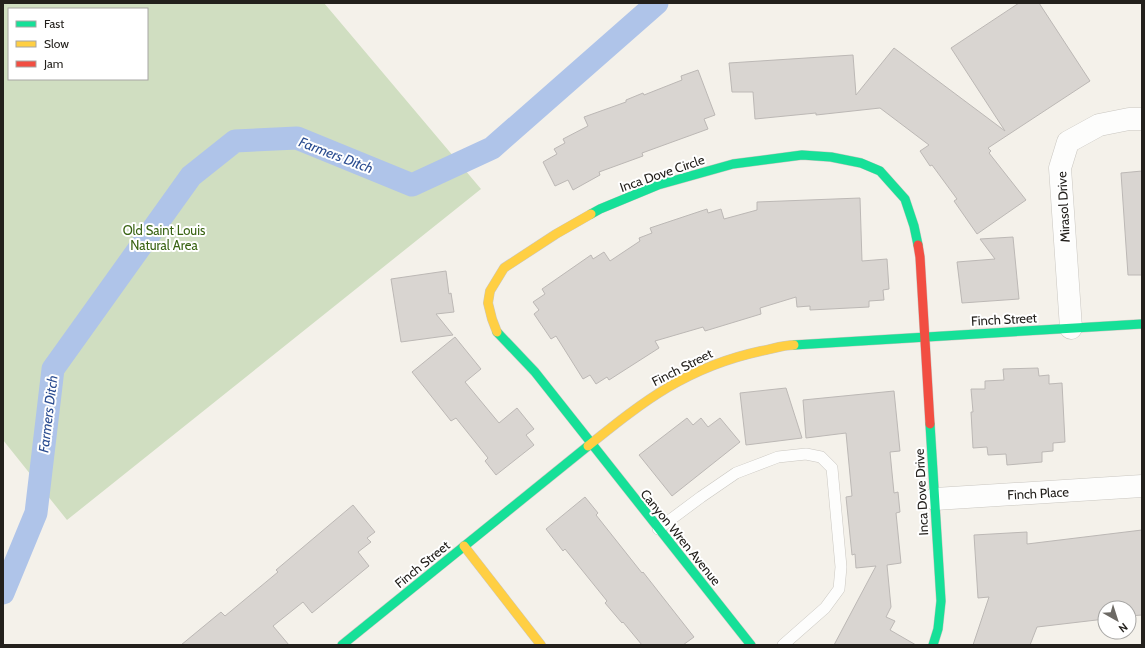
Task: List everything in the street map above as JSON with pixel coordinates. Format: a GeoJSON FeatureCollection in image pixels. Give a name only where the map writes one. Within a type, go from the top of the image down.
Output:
{"type":"FeatureCollection","features":[{"type":"Feature","properties":{"kind":"street","name":"Mirasol Drive"},"geometry":{"type":"LineString","coordinates":[[1071,328],[1060,168],[1068,142],[1099,125],[1129,119],[1142,119]]}},
{"type":"Feature","properties":{"kind":"street","name":"Inca Dove Circle"},"geometry":{"type":"LineString","coordinates":[[591,444],[535,372],[498,333],[492,319],[488,303],[490,291],[504,268],[556,234],[600,209],[658,185],[733,164],[802,155],[831,156],[861,163],[880,171],[905,199],[914,226],[920,257],[925,337]]}},
{"type":"Feature","properties":{"kind":"street","name":"Finch Street"},"geometry":{"type":"LineString","coordinates":[[342,645],[628,414],[662,390],[703,368],[743,354],[789,345],[1142,324]]}},
{"type":"Feature","properties":{"kind":"street","name":"Inca Dove Drive"},"geometry":{"type":"LineString","coordinates":[[925,337],[941,601],[937,637],[933,645]]}},
{"type":"Feature","properties":{"kind":"street","name":"Canyon Wren Avenue"},"geometry":{"type":"LineString","coordinates":[[591,444],[751,645]]}},
{"type":"Feature","properties":{"kind":"street","name":"Finch Place"},"geometry":{"type":"LineString","coordinates":[[934,499],[1142,486]]}},
{"type":"Feature","properties":{"kind":"street"},"geometry":{"type":"LineString","coordinates":[[464,546],[541,645]]}},
{"type":"Feature","properties":{"kind":"lane"},"geometry":{"type":"LineString","coordinates":[[658,529],[736,473],[778,457],[806,454],[821,457],[832,468],[842,567],[839,589],[825,608],[783,645]]}},
{"type":"Feature","properties":{"kind":"green space","name":"Old Saint Louis Natural Area"},"geometry":{"type":"Polygon","coordinates":[[[3,3],[324,3],[481,189],[67,520],[3,440],[3,3]]]}},
{"type":"Feature","properties":{"kind":"building"},"geometry":{"type":"Polygon","coordinates":[[[1019,3],[1039,3],[1090,81],[988,148],[991,151],[989,153],[1026,200],[977,234],[954,201],[957,199],[932,165],[930,166],[920,151],[929,145],[880,108],[816,115],[816,113],[755,119],[753,92],[732,92],[729,63],[853,55],[856,95],[894,48],[1005,131],[951,48],[1019,3]]]}},
{"type":"Feature","properties":{"kind":"building"},"geometry":{"type":"Polygon","coordinates":[[[698,70],[715,115],[704,119],[708,129],[642,153],[643,156],[599,172],[600,175],[573,190],[568,180],[555,186],[543,162],[557,154],[554,149],[565,143],[563,139],[588,126],[584,117],[626,102],[626,100],[643,93],[644,95],[682,80],[681,76],[698,70]]]}},
{"type":"Feature","properties":{"kind":"building"},"geometry":{"type":"Polygon","coordinates":[[[1142,171],[1142,275],[1128,275],[1121,173],[1142,171]]]}},
{"type":"Feature","properties":{"kind":"building"},"geometry":{"type":"Polygon","coordinates":[[[860,198],[862,261],[887,259],[889,289],[883,290],[884,300],[869,301],[869,307],[810,310],[810,306],[797,307],[796,297],[760,308],[761,314],[705,331],[703,327],[655,341],[659,348],[609,380],[607,377],[596,384],[590,375],[583,379],[556,336],[551,339],[534,314],[539,310],[533,302],[545,294],[542,289],[591,255],[593,259],[604,252],[610,261],[640,241],[639,238],[652,233],[650,228],[707,209],[708,213],[721,209],[724,219],[757,210],[757,202],[860,198]]]}},
{"type":"Feature","properties":{"kind":"building"},"geometry":{"type":"Polygon","coordinates":[[[1013,237],[1019,299],[962,303],[957,262],[995,259],[980,239],[1013,237]]]}},
{"type":"Feature","properties":{"kind":"building"},"geometry":{"type":"Polygon","coordinates":[[[446,271],[449,294],[451,293],[454,312],[436,314],[453,335],[401,342],[391,279],[446,271]]]}},
{"type":"Feature","properties":{"kind":"building"},"geometry":{"type":"Polygon","coordinates":[[[455,337],[481,369],[465,382],[499,423],[517,408],[534,429],[526,435],[534,445],[496,475],[485,461],[488,458],[456,418],[451,421],[412,372],[455,337]]]}},
{"type":"Feature","properties":{"kind":"building"},"geometry":{"type":"Polygon","coordinates":[[[1038,368],[1039,376],[1049,375],[1049,384],[1062,383],[1065,442],[1053,443],[1053,451],[1042,452],[1042,462],[1007,465],[1006,454],[988,455],[987,447],[973,448],[971,412],[973,412],[971,389],[985,389],[985,381],[1004,380],[1003,369],[1038,368]]]}},
{"type":"Feature","properties":{"kind":"building"},"geometry":{"type":"Polygon","coordinates":[[[786,388],[802,438],[746,445],[740,393],[786,388]]]}},
{"type":"Feature","properties":{"kind":"building"},"geometry":{"type":"Polygon","coordinates":[[[894,391],[900,451],[890,452],[894,493],[898,492],[900,512],[896,513],[901,563],[887,565],[891,607],[886,617],[895,621],[890,630],[916,645],[834,645],[876,566],[856,568],[855,554],[852,555],[846,497],[852,496],[846,433],[806,438],[803,400],[894,391]]]}},
{"type":"Feature","properties":{"kind":"building"},"geometry":{"type":"Polygon","coordinates":[[[687,418],[693,425],[701,418],[708,427],[720,418],[740,442],[672,496],[639,455],[687,418]]]}},
{"type":"Feature","properties":{"kind":"building"},"geometry":{"type":"Polygon","coordinates":[[[585,497],[598,513],[596,515],[694,637],[683,645],[642,645],[605,603],[607,601],[565,549],[563,551],[546,529],[585,497]]]}},
{"type":"Feature","properties":{"kind":"building"},"geometry":{"type":"Polygon","coordinates":[[[353,505],[375,532],[367,538],[371,542],[358,552],[369,566],[312,613],[303,602],[273,626],[289,645],[181,645],[221,612],[225,616],[278,572],[276,570],[353,505]]]}},
{"type":"Feature","properties":{"kind":"building"},"geometry":{"type":"Polygon","coordinates":[[[1142,530],[1142,615],[1137,615],[1137,600],[1097,600],[1097,620],[1037,627],[1030,645],[973,645],[989,597],[978,598],[974,535],[1027,532],[1027,544],[1142,530]]]}},
{"type":"Feature","properties":{"kind":"waterway","name":"Farmers Ditch"},"geometry":{"type":"LineString","coordinates":[[3,593],[36,513],[53,369],[191,176],[235,141],[297,138],[412,185],[492,148],[657,3]]}},
{"type":"Feature","properties":{"kind":"traffic: fast"},"geometry":{"type":"LineString","coordinates":[[591,214],[658,185],[733,164],[802,155],[831,157],[861,163],[880,171],[905,199],[914,226],[918,245]]}},
{"type":"Feature","properties":{"kind":"traffic: fast"},"geometry":{"type":"LineString","coordinates":[[794,345],[1142,324]]}},
{"type":"Feature","properties":{"kind":"traffic: fast"},"geometry":{"type":"LineString","coordinates":[[497,332],[535,372],[751,645]]}},
{"type":"Feature","properties":{"kind":"traffic: fast"},"geometry":{"type":"LineString","coordinates":[[930,424],[941,601],[938,629],[933,645]]}},
{"type":"Feature","properties":{"kind":"traffic: fast"},"geometry":{"type":"LineString","coordinates":[[342,645],[588,446]]}},
{"type":"Feature","properties":{"kind":"traffic: slow"},"geometry":{"type":"LineString","coordinates":[[497,332],[488,303],[490,291],[504,268],[556,234],[591,214]]}},
{"type":"Feature","properties":{"kind":"traffic: slow"},"geometry":{"type":"LineString","coordinates":[[588,446],[648,400],[689,376],[711,366],[735,358],[778,347],[794,345]]}},
{"type":"Feature","properties":{"kind":"traffic: slow"},"geometry":{"type":"LineString","coordinates":[[464,546],[541,645]]}},
{"type":"Feature","properties":{"kind":"traffic: jam"},"geometry":{"type":"LineString","coordinates":[[918,245],[930,424]]}}]}
